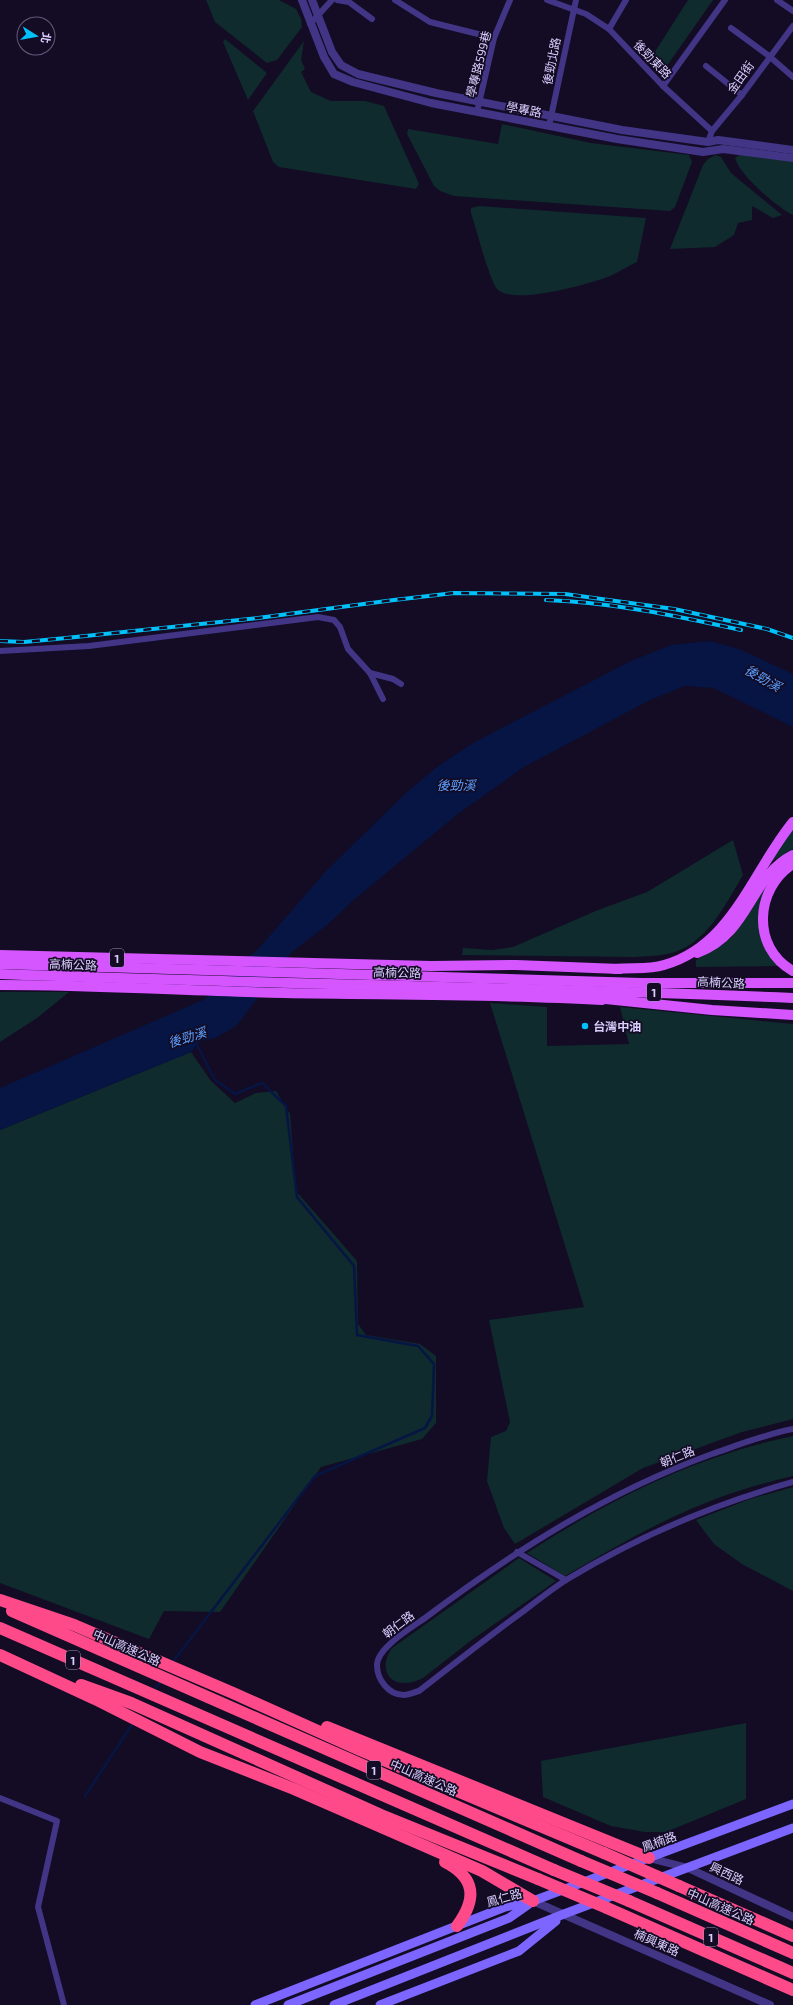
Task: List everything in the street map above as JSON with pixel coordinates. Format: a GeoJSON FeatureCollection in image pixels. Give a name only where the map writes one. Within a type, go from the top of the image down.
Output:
{"type":"FeatureCollection","features":[{"type":"Feature","properties":{"kind":"highway"},"geometry":{"type":"LineString","coordinates":[[0,1600],[74,1625],[793,1936]]}},
{"type":"Feature","properties":{"kind":"highway","name":"中山高速公路"},"geometry":{"type":"LineString","coordinates":[[0,1606],[793,1953]]}},
{"type":"Feature","properties":{"kind":"highway","name":"1"},"geometry":{"type":"LineString","coordinates":[[0,1628],[793,1973]]}},
{"type":"Feature","properties":{"kind":"highway"},"geometry":{"type":"LineString","coordinates":[[0,1655],[200,1752],[377,1824],[482,1871],[533,1901]]}},
{"type":"Feature","properties":{"kind":"highway"},"geometry":{"type":"LineString","coordinates":[[27,1667],[142,1708],[381,1815],[607,1908],[793,1990]]}},
{"type":"Feature","properties":{"kind":"highway"},"geometry":{"type":"LineString","coordinates":[[233,1693],[355,1738],[649,1858]]}},
{"type":"Feature","properties":{"kind":"highway"},"geometry":{"type":"LineString","coordinates":[[377,1824],[460,1871],[470,1890],[470,1905],[457,1926]]}},
{"type":"Feature","properties":{"kind":"main road"},"geometry":{"type":"LineString","coordinates":[[687,957],[709,940],[729,920],[775,846],[793,822]]}},
{"type":"Feature","properties":{"kind":"main road"},"geometry":{"type":"LineString","coordinates":[[548,979],[620,969],[655,967],[712,947],[737,925],[766,880],[777,867],[793,855]]}},
{"type":"Feature","properties":{"kind":"main road"},"geometry":{"type":"LineString","coordinates":[[789,969],[769,948],[763,924],[763,914],[765,901],[773,883],[779,875],[793,864]]}},
{"type":"Feature","properties":{"kind":"main road","name":"高楠公路"},"geometry":{"type":"LineString","coordinates":[[0,955],[431,966],[549,966],[620,969]]}},
{"type":"Feature","properties":{"kind":"main road","name":"高楠公路"},"geometry":{"type":"LineString","coordinates":[[0,964],[620,982],[793,983]]}},
{"type":"Feature","properties":{"kind":"main road"},"geometry":{"type":"LineString","coordinates":[[549,966],[620,982]]}},
{"type":"Feature","properties":{"kind":"main road","name":"高楠公路"},"geometry":{"type":"LineString","coordinates":[[0,974],[603,995],[793,998]]}},
{"type":"Feature","properties":{"kind":"main road","name":"高楠公路"},"geometry":{"type":"LineString","coordinates":[[0,985],[92,985],[284,993],[548,993]]}},
{"type":"Feature","properties":{"kind":"main road"},"geometry":{"type":"LineString","coordinates":[[548,993],[603,995],[712,1010],[793,1015]]}},
{"type":"Feature","properties":{"kind":"main road","name":"鳳楠路"},"geometry":{"type":"LineString","coordinates":[[533,1901],[793,1804]]}},
{"type":"Feature","properties":{"kind":"main road"},"geometry":{"type":"LineString","coordinates":[[334,2005],[564,1914],[793,1828]]}},
{"type":"Feature","properties":{"kind":"main road","name":"鳳仁路"},"geometry":{"type":"LineString","coordinates":[[255,2005],[505,1907],[533,1901]]}},
{"type":"Feature","properties":{"kind":"main road","name":"鳳仁路"},"geometry":{"type":"LineString","coordinates":[[288,2005],[509,1918],[533,1901]]}},
{"type":"Feature","properties":{"kind":"main road"},"geometry":{"type":"LineString","coordinates":[[380,2005],[519,1951],[564,1914]]}},
{"type":"Feature","properties":{"kind":"street","name":"學專路"},"geometry":{"type":"LineString","coordinates":[[302,0],[310,24],[324,56],[334,74],[352,82],[431,103],[618,139],[703,152],[723,149],[793,158]]}},
{"type":"Feature","properties":{"kind":"street","name":"學專路"},"geometry":{"type":"LineString","coordinates":[[312,0],[332,52],[341,65],[358,74],[480,102],[622,130],[708,142],[718,140],[793,150]]}},
{"type":"Feature","properties":{"kind":"street"},"geometry":{"type":"LineString","coordinates":[[310,24],[332,0]]}},
{"type":"Feature","properties":{"kind":"street"},"geometry":{"type":"LineString","coordinates":[[337,0],[349,2],[372,19]]}},
{"type":"Feature","properties":{"kind":"street"},"geometry":{"type":"LineString","coordinates":[[395,0],[430,22],[494,38]]}},
{"type":"Feature","properties":{"kind":"street"},"geometry":{"type":"LineString","coordinates":[[403,6],[408,0]]}},
{"type":"Feature","properties":{"kind":"street","name":"學專路599巷"},"geometry":{"type":"LineString","coordinates":[[477,112],[494,38],[510,0]]}},
{"type":"Feature","properties":{"kind":"street","name":"後勁東路"},"geometry":{"type":"LineString","coordinates":[[548,0],[586,14],[609,29],[663,86],[712,131]]}},
{"type":"Feature","properties":{"kind":"street","name":"後勁北路"},"geometry":{"type":"LineString","coordinates":[[549,126],[576,0]]}},
{"type":"Feature","properties":{"kind":"street"},"geometry":{"type":"LineString","coordinates":[[609,29],[626,0]]}},
{"type":"Feature","properties":{"kind":"street"},"geometry":{"type":"LineString","coordinates":[[663,86],[725,0]]}},
{"type":"Feature","properties":{"kind":"street"},"geometry":{"type":"LineString","coordinates":[[777,0],[793,11]]}},
{"type":"Feature","properties":{"kind":"street","name":"金田街"},"geometry":{"type":"LineString","coordinates":[[708,142],[712,131],[742,95],[769,56],[793,26]]}},
{"type":"Feature","properties":{"kind":"street"},"geometry":{"type":"LineString","coordinates":[[732,28],[769,56],[793,77]]}},
{"type":"Feature","properties":{"kind":"street"},"geometry":{"type":"LineString","coordinates":[[706,66],[742,95]]}},
{"type":"Feature","properties":{"kind":"street"},"geometry":{"type":"LineString","coordinates":[[0,650],[89,646],[318,617],[327,618],[334,620],[340,627],[348,648],[370,674],[383,699]]}},
{"type":"Feature","properties":{"kind":"street"},"geometry":{"type":"LineString","coordinates":[[370,674],[393,679],[401,684]]}},
{"type":"Feature","properties":{"kind":"street","name":"朝仁路"},"geometry":{"type":"LineString","coordinates":[[793,1429],[729,1448],[673,1468],[563,1523],[517,1552],[450,1598],[384,1648],[377,1660],[377,1672],[382,1683],[391,1691],[404,1695],[419,1691],[491,1635],[566,1580],[630,1546],[700,1513],[751,1494],[793,1482]]}},
{"type":"Feature","properties":{"kind":"street"},"geometry":{"type":"LineString","coordinates":[[517,1552],[566,1580]]}},
{"type":"Feature","properties":{"kind":"street"},"geometry":{"type":"LineString","coordinates":[[0,1798],[57,1821],[38,1907],[64,2005]]}},
{"type":"Feature","properties":{"kind":"street","name":"興西路"},"geometry":{"type":"LineString","coordinates":[[649,1858],[688,1868],[793,1917]]}},
{"type":"Feature","properties":{"kind":"street","name":"楠興東路"},"geometry":{"type":"LineString","coordinates":[[533,1901],[770,2005]]}},
{"type":"Feature","properties":{"kind":"green space"},"geometry":{"type":"Polygon","coordinates":[[[206,0],[279,0],[296,9],[301,19],[302,27],[277,60],[267,63],[215,22],[206,0]]]}},
{"type":"Feature","properties":{"kind":"green space"},"geometry":{"type":"Polygon","coordinates":[[[688,0],[713,0],[664,70],[651,58],[688,0]]]}},
{"type":"Feature","properties":{"kind":"green space"},"geometry":{"type":"Polygon","coordinates":[[[225,39],[267,73],[248,100],[223,42],[225,39]]]}},
{"type":"Feature","properties":{"kind":"green space"},"geometry":{"type":"Polygon","coordinates":[[[304,41],[301,60],[305,69],[301,72],[311,92],[331,101],[365,101],[384,106],[419,184],[416,189],[279,167],[273,162],[253,111],[304,41]]]}},
{"type":"Feature","properties":{"kind":"green space"},"geometry":{"type":"Polygon","coordinates":[[[502,124],[591,143],[689,155],[692,162],[675,207],[670,211],[454,196],[440,191],[434,186],[407,134],[408,129],[498,144],[502,124]]]}},
{"type":"Feature","properties":{"kind":"green space"},"geometry":{"type":"Polygon","coordinates":[[[741,154],[793,160],[793,215],[769,198],[744,173],[735,158],[741,154]]]}},
{"type":"Feature","properties":{"kind":"green space"},"geometry":{"type":"Polygon","coordinates":[[[716,155],[721,157],[731,173],[782,215],[773,218],[752,206],[752,220],[738,223],[734,235],[715,247],[670,249],[703,165],[708,159],[716,155]]]}},
{"type":"Feature","properties":{"kind":"green space"},"geometry":{"type":"Polygon","coordinates":[[[479,206],[646,218],[637,262],[610,276],[586,284],[552,292],[518,295],[505,294],[497,289],[490,275],[471,213],[471,208],[479,206]]]}},
{"type":"Feature","properties":{"kind":"green space"},"geometry":{"type":"Polygon","coordinates":[[[793,828],[793,849],[769,863],[793,828]]]}},
{"type":"Feature","properties":{"kind":"green space"},"geometry":{"type":"Polygon","coordinates":[[[733,840],[743,875],[717,918],[709,928],[691,944],[680,950],[664,955],[634,957],[462,955],[463,948],[492,950],[513,947],[598,910],[647,892],[733,840]]]}},
{"type":"Feature","properties":{"kind":"green space"},"geometry":{"type":"Polygon","coordinates":[[[770,881],[761,908],[778,966],[696,967],[696,960],[731,938],[770,881]]]}},
{"type":"Feature","properties":{"kind":"green space"},"geometry":{"type":"Polygon","coordinates":[[[0,992],[69,992],[37,1018],[0,1042],[0,992]]]}},
{"type":"Feature","properties":{"kind":"green space"},"geometry":{"type":"Polygon","coordinates":[[[490,1003],[547,1007],[547,1046],[629,1044],[620,1007],[793,1024],[793,1419],[742,1432],[643,1468],[515,1544],[504,1528],[487,1481],[491,1437],[506,1431],[510,1422],[489,1320],[584,1307],[490,1003]]]}},
{"type":"Feature","properties":{"kind":"green space"},"geometry":{"type":"Polygon","coordinates":[[[191,1052],[211,1081],[235,1103],[256,1093],[276,1091],[290,1114],[296,1191],[357,1261],[358,1324],[366,1335],[420,1344],[436,1356],[436,1423],[422,1439],[321,1467],[220,1612],[164,1611],[149,1639],[0,1583],[0,1130],[191,1052]]]}},
{"type":"Feature","properties":{"kind":"green space"},"geometry":{"type":"Polygon","coordinates":[[[793,1436],[793,1476],[736,1492],[685,1511],[633,1537],[565,1576],[527,1553],[590,1515],[655,1482],[723,1455],[793,1436]]]}},
{"type":"Feature","properties":{"kind":"green space"},"geometry":{"type":"Polygon","coordinates":[[[793,1487],[793,1591],[742,1564],[714,1544],[696,1520],[750,1499],[793,1487]]]}},
{"type":"Feature","properties":{"kind":"green space"},"geometry":{"type":"Polygon","coordinates":[[[519,1558],[556,1581],[473,1639],[423,1678],[405,1683],[397,1682],[391,1678],[387,1673],[386,1666],[387,1658],[392,1648],[519,1558]]]}},
{"type":"Feature","properties":{"kind":"green space"},"geometry":{"type":"Polygon","coordinates":[[[746,1723],[746,1799],[666,1832],[645,1832],[611,1826],[543,1797],[541,1761],[746,1723]]]}},
{"type":"Feature","properties":{"kind":"water","name":"後勁溪"},"geometry":{"type":"Polygon","coordinates":[[[710,641],[739,649],[793,674],[793,727],[714,688],[685,686],[650,700],[524,767],[459,813],[356,898],[326,926],[292,952],[238,1024],[230,1030],[215,1038],[201,1041],[191,1052],[0,1130],[0,1088],[205,999],[260,947],[326,871],[406,793],[437,767],[473,743],[631,661],[671,645],[710,641]]]}},
{"type":"Feature","properties":{"kind":"waterway"},"geometry":{"type":"LineString","coordinates":[[172,1663],[315,1476],[425,1428],[432,1416],[434,1364],[418,1346],[357,1335],[354,1266],[297,1197],[286,1106],[262,1083],[235,1094],[215,1080],[196,1043]]}},
{"type":"Feature","properties":{"kind":"waterway"},"geometry":{"type":"LineString","coordinates":[[153,1692],[161,1681]]}},
{"type":"Feature","properties":{"kind":"waterway"},"geometry":{"type":"LineString","coordinates":[[85,1796],[133,1723]]}},
{"type":"Feature","properties":{"kind":"railway"},"geometry":{"type":"LineString","coordinates":[[0,641],[24,642],[258,618],[454,593],[565,594],[674,609],[767,629],[793,638]]}},
{"type":"Feature","properties":{"kind":"railway"},"geometry":{"type":"LineString","coordinates":[[546,600],[570,601],[619,607],[668,615],[741,630]]}},
{"type":"Feature","properties":{"kind":"place","name":"台灣中油"},"geometry":{"type":"Point","coordinates":[585,1026]}}]}
